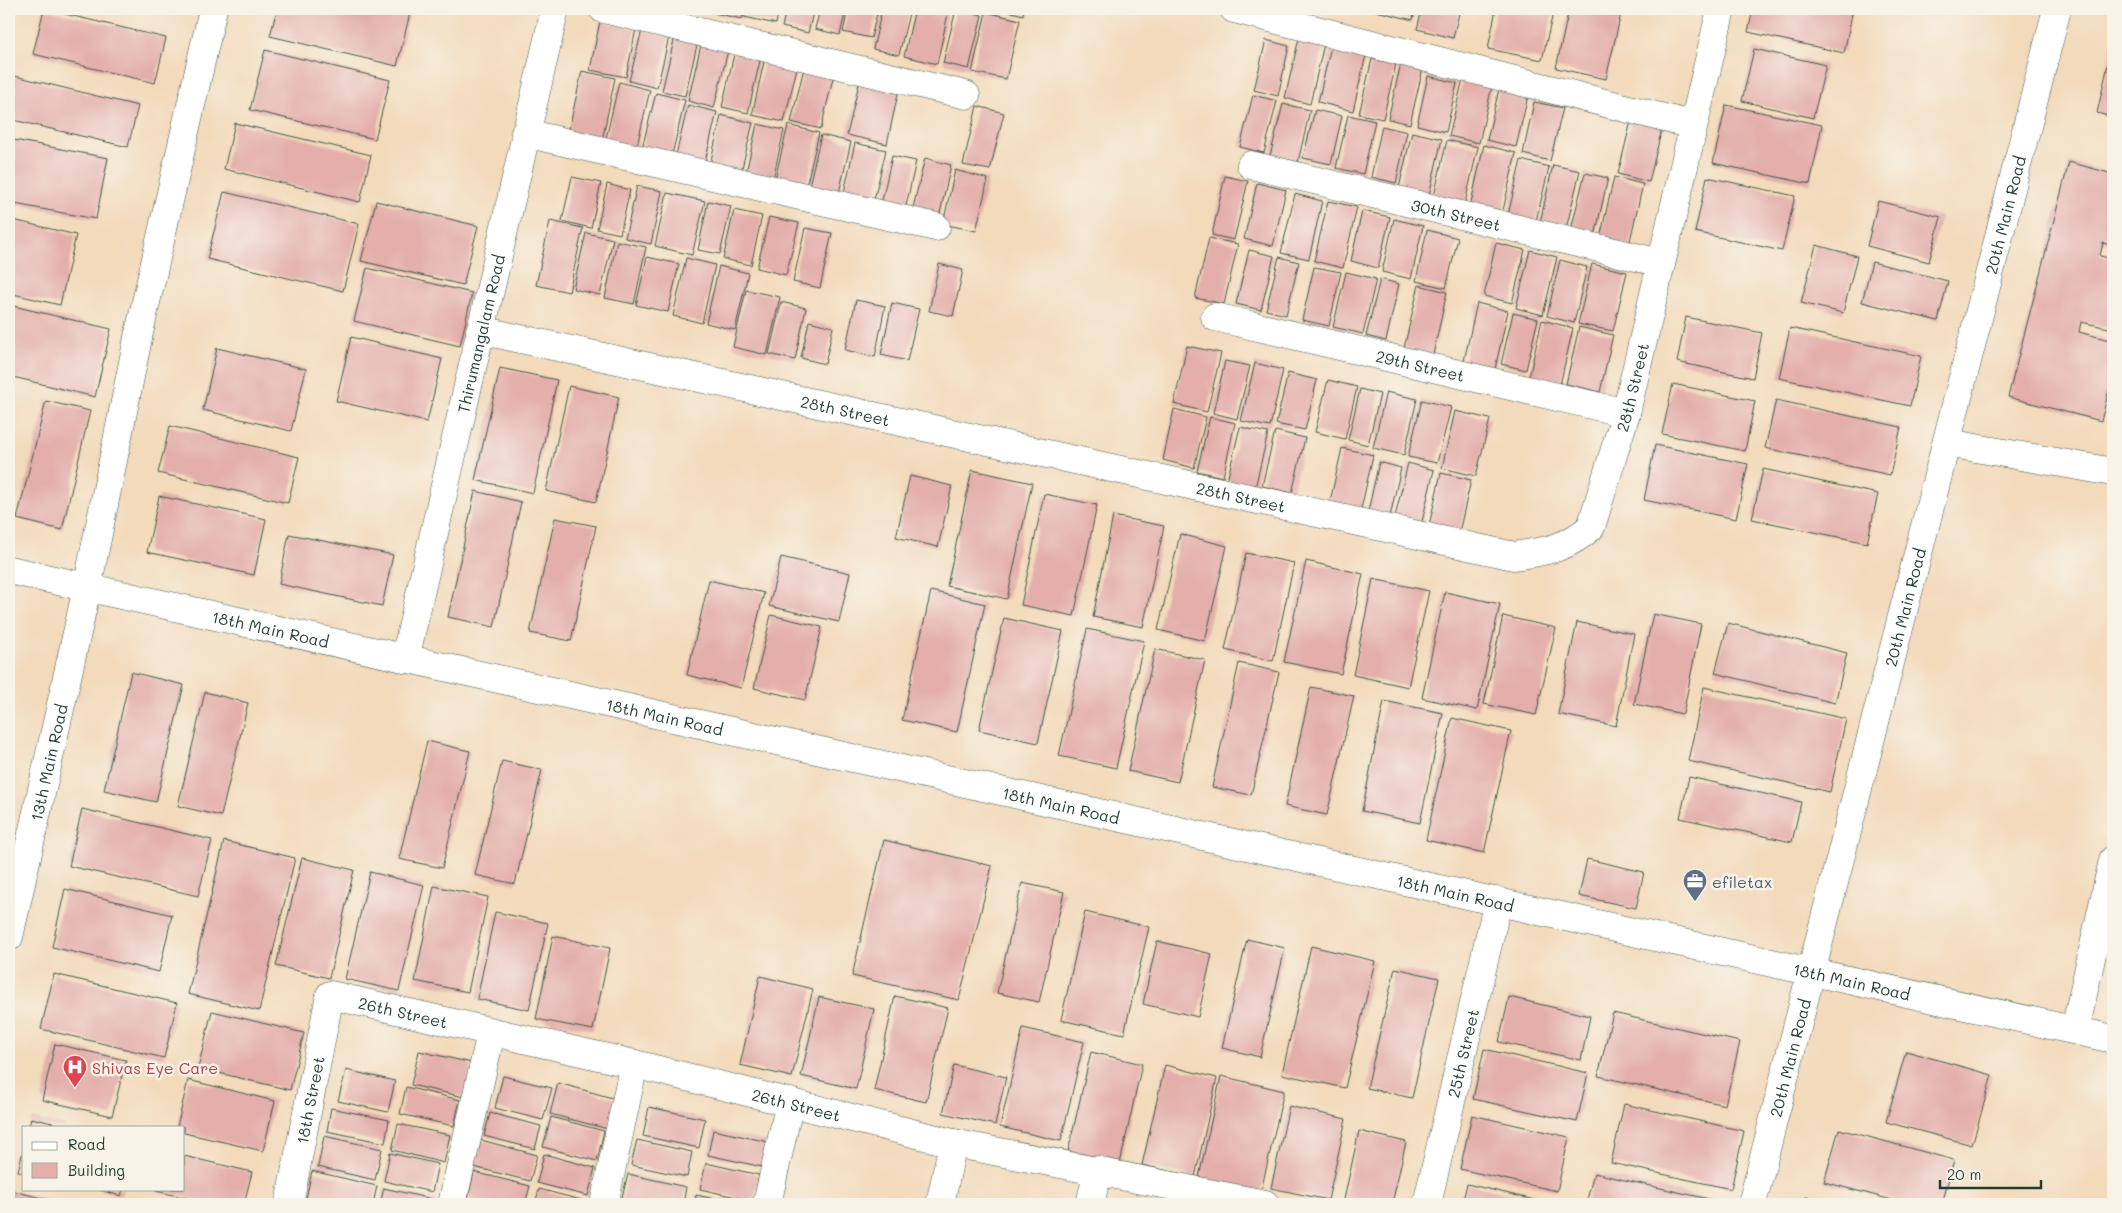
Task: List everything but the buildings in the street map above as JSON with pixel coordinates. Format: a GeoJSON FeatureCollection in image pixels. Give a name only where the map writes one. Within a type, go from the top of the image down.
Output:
{"type":"FeatureCollection","features":[{"type":"Feature","properties":{"kind":"street","name":"13th Main Road"},"geometry":{"type":"LineString","coordinates":[[9,937],[87,588],[139,332],[213,9]]}},
{"type":"Feature","properties":{"kind":"street","name":"Thirumangalam Road"},"geometry":{"type":"LineString","coordinates":[[405,659],[555,9]]}},
{"type":"Feature","properties":{"kind":"street"},"geometry":{"type":"LineString","coordinates":[[603,9],[966,95]]}},
{"type":"Feature","properties":{"kind":"street"},"geometry":{"type":"LineString","coordinates":[[1234,9],[1692,126]]}},
{"type":"Feature","properties":{"kind":"street","name":"28th Street"},"geometry":{"type":"LineString","coordinates":[[480,330],[1514,556],[1555,548],[1576,541],[1591,528],[1626,413],[1721,9]]}},
{"type":"Feature","properties":{"kind":"street","name":"20th Main Road"},"geometry":{"type":"LineString","coordinates":[[1752,1204],[1813,972],[2057,9]]}},
{"type":"Feature","properties":{"kind":"street"},"geometry":{"type":"LineString","coordinates":[[525,133],[936,227]]}},
{"type":"Feature","properties":{"kind":"street","name":"30th Street"},"geometry":{"type":"LineString","coordinates":[[1251,165],[1661,263]]}},
{"type":"Feature","properties":{"kind":"street","name":"29th Street"},"geometry":{"type":"LineString","coordinates":[[1215,318],[1626,413]]}},
{"type":"Feature","properties":{"kind":"street"},"geometry":{"type":"LineString","coordinates":[[1947,443],[2113,472]]}},
{"type":"Feature","properties":{"kind":"street","name":"18th Main Road"},"geometry":{"type":"LineString","coordinates":[[9,570],[2113,1039]]}},
{"type":"Feature","properties":{"kind":"street"},"geometry":{"type":"LineString","coordinates":[[2075,1030],[2113,860]]}},
{"type":"Feature","properties":{"kind":"street","name":"25th Street"},"geometry":{"type":"LineString","coordinates":[[1427,1204],[1498,901]]}},
{"type":"Feature","properties":{"kind":"street","name":"26th Street"},"geometry":{"type":"LineString","coordinates":[[330,994],[491,1033],[634,1064],[953,1142],[1264,1204]]}},
{"type":"Feature","properties":{"kind":"street","name":"18th Street"},"geometry":{"type":"LineString","coordinates":[[289,1204],[330,994]]}},
{"type":"Feature","properties":{"kind":"street"},"geometry":{"type":"LineString","coordinates":[[452,1204],[491,1033]]}},
{"type":"Feature","properties":{"kind":"street"},"geometry":{"type":"LineString","coordinates":[[604,1204],[634,1064]]}},
{"type":"Feature","properties":{"kind":"street"},"geometry":{"type":"LineString","coordinates":[[767,1204],[790,1102]]}},
{"type":"Feature","properties":{"kind":"street"},"geometry":{"type":"LineString","coordinates":[[940,1204],[953,1142]]}},
{"type":"Feature","properties":{"kind":"street"},"geometry":{"type":"LineString","coordinates":[[1090,1204],[1098,1170]]}},
{"type":"Feature","properties":{"kind":"place","name":"efiletax"},"geometry":{"type":"Point","coordinates":[1695,902]}},
{"type":"Feature","properties":{"kind":"place","name":"Shivas Eye Care"},"geometry":{"type":"Point","coordinates":[75,1088]}}]}
